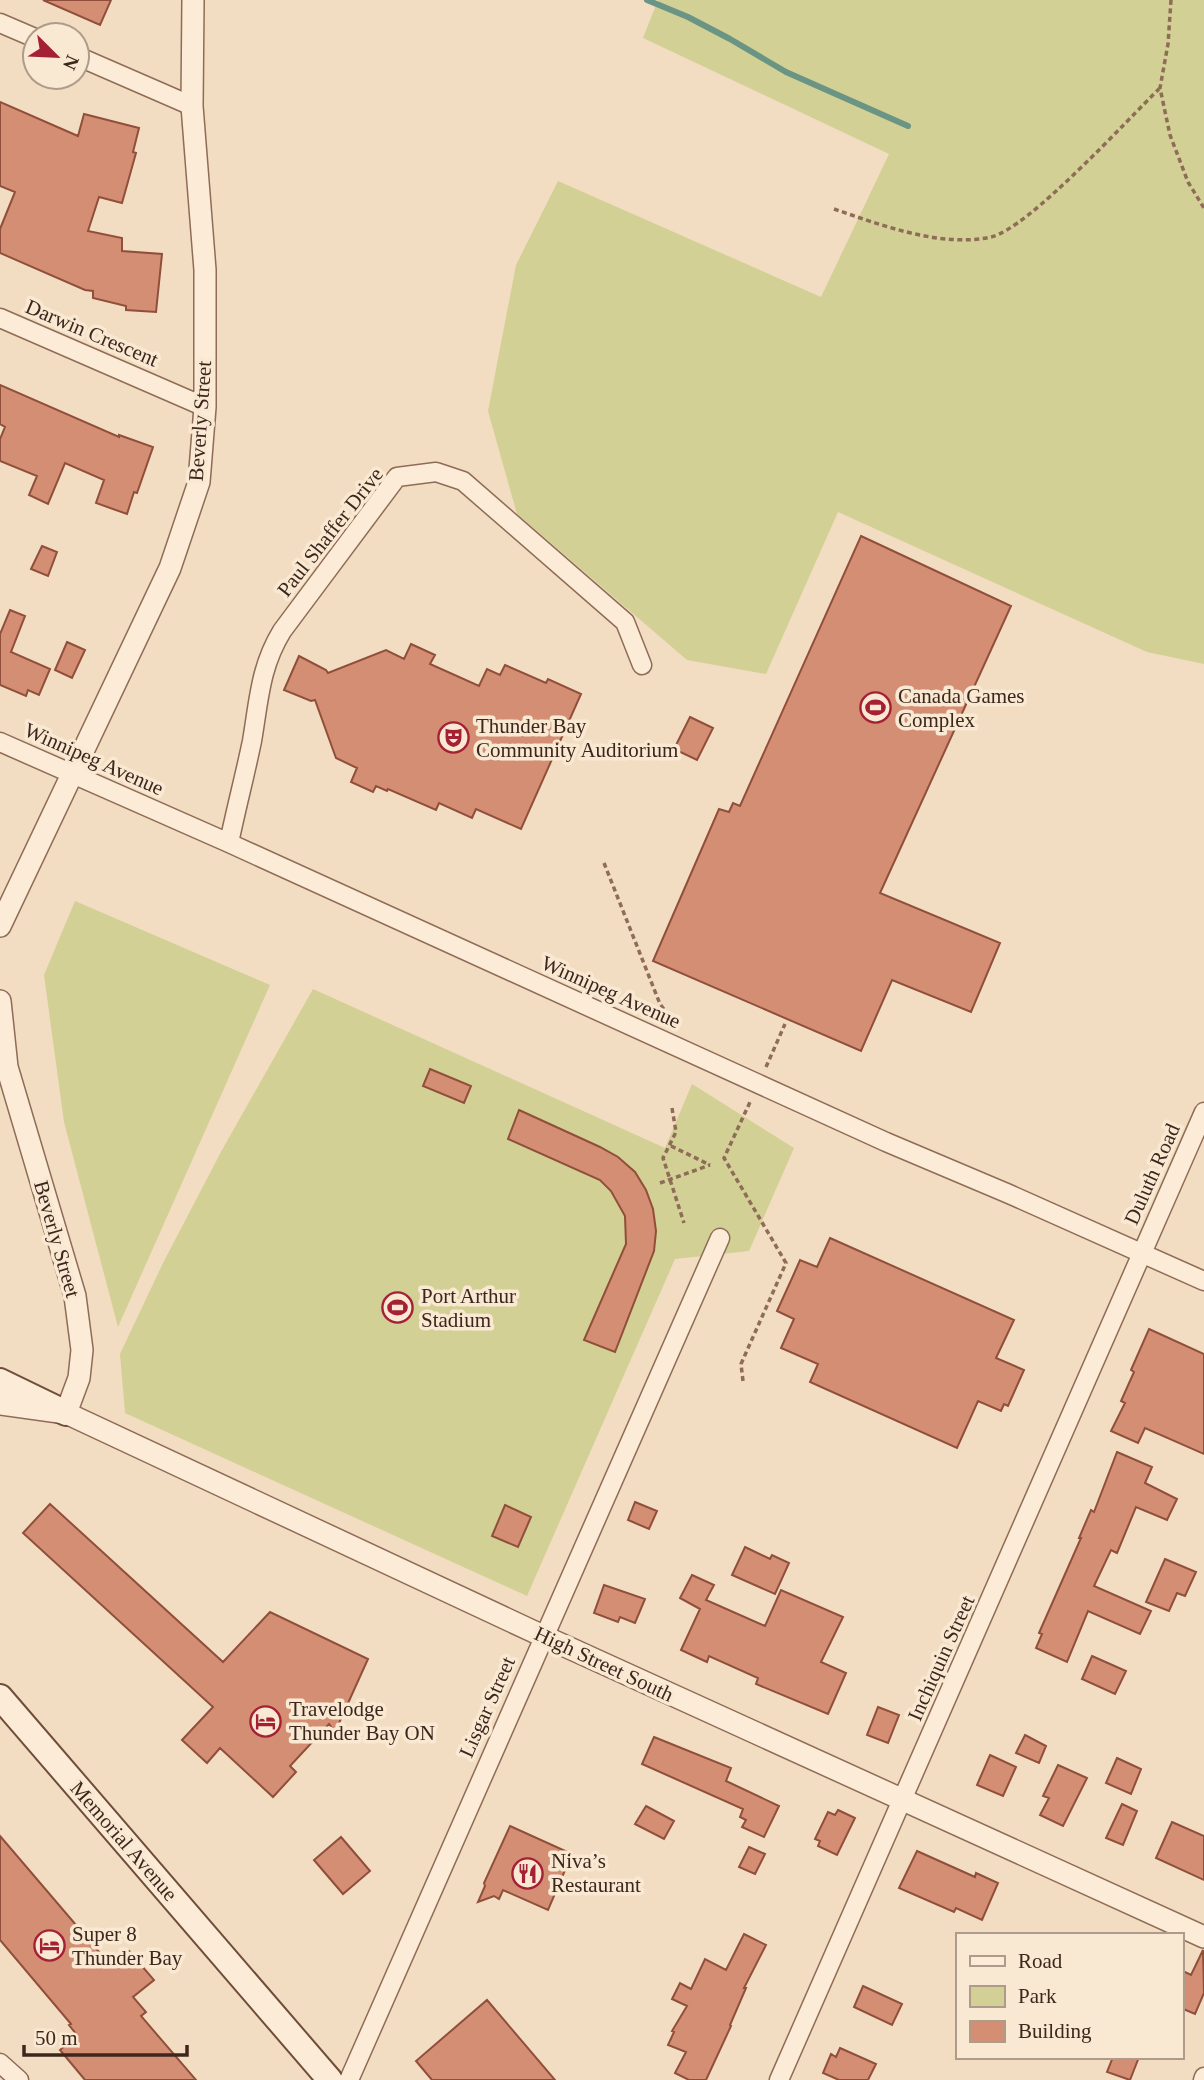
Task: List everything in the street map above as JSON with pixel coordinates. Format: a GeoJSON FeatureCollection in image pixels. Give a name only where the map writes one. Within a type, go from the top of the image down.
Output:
{"type":"FeatureCollection","features":[{"type":"Feature","properties":{"kind":"main road"},"geometry":{"type":"LineString","coordinates":[[0,1381],[66,1413]]}},
{"type":"Feature","properties":{"kind":"main road","name":"Memorial Avenue"},"geometry":{"type":"LineString","coordinates":[[0,1697],[330,2080]]}},
{"type":"Feature","properties":{"kind":"street","name":"Beverly Street"},"geometry":{"type":"LineString","coordinates":[[0,926],[170,568],[199,482],[205,407],[205,270],[192,106],[193,0]]}},
{"type":"Feature","properties":{"kind":"street"},"geometry":{"type":"LineString","coordinates":[[0,23],[21,32]]}},
{"type":"Feature","properties":{"kind":"street"},"geometry":{"type":"LineString","coordinates":[[91,62],[192,106]]}},
{"type":"Feature","properties":{"kind":"street","name":"Darwin Crescent"},"geometry":{"type":"LineString","coordinates":[[0,318],[205,407]]}},
{"type":"Feature","properties":{"kind":"street","name":"Paul Shaffer Drive"},"geometry":{"type":"LineString","coordinates":[[229,843],[252,741],[262,673],[270,650],[397,477],[436,472],[463,481],[625,622],[642,665]]}},
{"type":"Feature","properties":{"kind":"street","name":"Winnipeg Avenue"},"geometry":{"type":"LineString","coordinates":[[0,742],[229,843],[758,1084],[1204,1281]]}},
{"type":"Feature","properties":{"kind":"street","name":"Beverly Street"},"geometry":{"type":"LineString","coordinates":[[0,1001],[4,1069],[75,1296],[82,1350],[79,1378],[66,1413]]}},
{"type":"Feature","properties":{"kind":"street","name":"Duluth Road"},"geometry":{"type":"LineString","coordinates":[[1142,1254],[1204,1112]]}},
{"type":"Feature","properties":{"kind":"street","name":"Lisgar Street"},"geometry":{"type":"LineString","coordinates":[[349,2080],[720,1238]]}},
{"type":"Feature","properties":{"kind":"street","name":"Inchiquin Street"},"geometry":{"type":"LineString","coordinates":[[779,2080],[1142,1254]]}},
{"type":"Feature","properties":{"kind":"street","name":"High Street South"},"geometry":{"type":"LineString","coordinates":[[0,1404],[66,1413],[543,1636],[1204,1937]]}},
{"type":"Feature","properties":{"kind":"street"},"geometry":{"type":"LineString","coordinates":[[0,2063],[19,2080]]}},
{"type":"Feature","properties":{"kind":"path"},"geometry":{"type":"LineString","coordinates":[[1171,0],[1168,44],[1160,88],[1170,135],[1188,182],[1204,208]]}},
{"type":"Feature","properties":{"kind":"path"},"geometry":{"type":"LineString","coordinates":[[834,209],[912,234],[962,239],[993,237],[1028,216],[1160,88]]}},
{"type":"Feature","properties":{"kind":"path"},"geometry":{"type":"LineString","coordinates":[[604,863],[660,1004],[677,1026]]}},
{"type":"Feature","properties":{"kind":"path"},"geometry":{"type":"LineString","coordinates":[[743,1381],[741,1364],[786,1263],[724,1158],[785,1024]]}},
{"type":"Feature","properties":{"kind":"path"},"geometry":{"type":"LineString","coordinates":[[672,1108],[676,1132],[663,1158],[684,1223]]}},
{"type":"Feature","properties":{"kind":"path"},"geometry":{"type":"LineString","coordinates":[[660,1184],[710,1165],[670,1145]]}},
{"type":"Feature","properties":{"kind":"green space"},"geometry":{"type":"Polygon","coordinates":[[[658,0],[1204,0],[1204,664],[1147,652],[838,512],[766,674],[687,660],[517,514],[488,411],[516,265],[558,181],[821,297],[889,154],[643,38],[658,0]]]}},
{"type":"Feature","properties":{"kind":"green space"},"geometry":{"type":"Polygon","coordinates":[[[75,901],[270,985],[118,1327],[64,1122],[44,975],[75,901]]]}},
{"type":"Feature","properties":{"kind":"green space","name":"Port Arthur Stadium"},"geometry":{"type":"Polygon","coordinates":[[[313,989],[665,1148],[692,1084],[794,1148],[749,1251],[675,1259],[527,1596],[125,1413],[120,1354],[163,1263],[222,1150],[313,989]]]}},
{"type":"Feature","properties":{"kind":"building"},"geometry":{"type":"Polygon","coordinates":[[[43,0],[111,0],[100,25],[43,0]]]}},
{"type":"Feature","properties":{"kind":"building"},"geometry":{"type":"Polygon","coordinates":[[[0,102],[78,136],[84,114],[139,128],[133,152],[136,153],[122,203],[99,197],[88,231],[122,238],[122,251],[162,254],[156,312],[126,310],[126,306],[93,298],[93,291],[85,290],[0,253],[0,229],[15,192],[0,186],[0,102]]]}},
{"type":"Feature","properties":{"kind":"building"},"geometry":{"type":"Polygon","coordinates":[[[0,385],[119,437],[153,447],[127,514],[96,503],[104,480],[65,463],[48,504],[29,495],[37,476],[0,461],[0,439],[5,427],[0,424],[0,385]]]}},
{"type":"Feature","properties":{"kind":"building","name":"Canada Games Complex"},"geometry":{"type":"Polygon","coordinates":[[[861,536],[1011,606],[880,893],[1000,943],[971,1012],[892,980],[861,1051],[653,961],[719,809],[729,812],[733,803],[740,806],[861,536]]]}},
{"type":"Feature","properties":{"kind":"building"},"geometry":{"type":"Polygon","coordinates":[[[42,546],[57,552],[48,576],[31,569],[42,546]]]}},
{"type":"Feature","properties":{"kind":"building"},"geometry":{"type":"Polygon","coordinates":[[[10,610],[25,616],[11,652],[50,669],[39,695],[28,690],[26,696],[0,685],[0,634],[10,610]]]}},
{"type":"Feature","properties":{"kind":"building"},"geometry":{"type":"Polygon","coordinates":[[[67,642],[85,650],[72,678],[55,670],[67,642]]]}},
{"type":"Feature","properties":{"kind":"building","name":"Thunder Bay Community Auditorium"},"geometry":{"type":"Polygon","coordinates":[[[411,644],[435,655],[430,664],[479,686],[487,669],[500,675],[505,665],[546,683],[548,679],[581,694],[521,829],[476,809],[472,818],[439,803],[436,810],[388,789],[387,791],[376,786],[373,792],[351,782],[357,768],[336,758],[315,700],[311,701],[284,690],[299,656],[328,673],[386,650],[404,659],[411,644]]]}},
{"type":"Feature","properties":{"kind":"building"},"geometry":{"type":"Polygon","coordinates":[[[690,717],[713,728],[697,760],[674,749],[690,717]]]}},
{"type":"Feature","properties":{"kind":"building"},"geometry":{"type":"Polygon","coordinates":[[[430,1069],[471,1086],[464,1103],[423,1086],[430,1069]]]}},
{"type":"Feature","properties":{"kind":"building"},"geometry":{"type":"Polygon","coordinates":[[[519,1110],[618,1157],[635,1172],[646,1190],[653,1209],[656,1231],[654,1251],[615,1352],[584,1340],[626,1244],[625,1216],[611,1191],[600,1180],[508,1139],[519,1110]]]}},
{"type":"Feature","properties":{"kind":"building"},"geometry":{"type":"Polygon","coordinates":[[[830,1238],[1014,1320],[996,1358],[1024,1370],[1008,1406],[1004,1404],[1001,1411],[978,1401],[957,1448],[810,1382],[818,1364],[781,1348],[794,1319],[777,1311],[800,1260],[817,1267],[830,1238]]]}},
{"type":"Feature","properties":{"kind":"building"},"geometry":{"type":"Polygon","coordinates":[[[1149,1329],[1204,1354],[1204,1454],[1145,1428],[1138,1443],[1111,1431],[1125,1403],[1121,1401],[1134,1372],[1131,1370],[1149,1329]]]}},
{"type":"Feature","properties":{"kind":"building"},"geometry":{"type":"Polygon","coordinates":[[[1117,1452],[1152,1467],[1145,1483],[1177,1499],[1167,1520],[1136,1507],[1117,1553],[1111,1550],[1094,1586],[1151,1611],[1140,1634],[1088,1611],[1067,1662],[1036,1648],[1042,1634],[1039,1633],[1091,1510],[1094,1512],[1117,1452]]]}},
{"type":"Feature","properties":{"kind":"building"},"geometry":{"type":"Polygon","coordinates":[[[635,1502],[657,1511],[649,1529],[628,1520],[635,1502]]]}},
{"type":"Feature","properties":{"kind":"building"},"geometry":{"type":"Polygon","coordinates":[[[50,1504],[223,1662],[270,1612],[368,1659],[335,1732],[329,1724],[290,1766],[296,1772],[273,1797],[220,1748],[207,1763],[182,1740],[213,1707],[23,1533],[50,1504]]]}},
{"type":"Feature","properties":{"kind":"building"},"geometry":{"type":"Polygon","coordinates":[[[505,1505],[531,1517],[518,1547],[492,1536],[505,1505]]]}},
{"type":"Feature","properties":{"kind":"building"},"geometry":{"type":"Polygon","coordinates":[[[745,1547],[770,1559],[772,1555],[789,1563],[775,1594],[732,1575],[745,1547]]]}},
{"type":"Feature","properties":{"kind":"building"},"geometry":{"type":"Polygon","coordinates":[[[1165,1559],[1196,1572],[1185,1596],[1177,1593],[1169,1611],[1146,1602],[1165,1559]]]}},
{"type":"Feature","properties":{"kind":"building"},"geometry":{"type":"Polygon","coordinates":[[[692,1575],[714,1585],[706,1600],[765,1626],[781,1590],[843,1617],[821,1662],[846,1673],[828,1714],[756,1684],[758,1678],[709,1656],[707,1662],[681,1650],[700,1609],[680,1598],[692,1575]]]}},
{"type":"Feature","properties":{"kind":"building"},"geometry":{"type":"Polygon","coordinates":[[[604,1585],[645,1599],[635,1623],[620,1617],[618,1622],[594,1613],[604,1585]]]}},
{"type":"Feature","properties":{"kind":"building"},"geometry":{"type":"Polygon","coordinates":[[[1092,1656],[1126,1671],[1115,1694],[1082,1679],[1092,1656]]]}},
{"type":"Feature","properties":{"kind":"building"},"geometry":{"type":"Polygon","coordinates":[[[878,1707],[899,1715],[888,1743],[867,1735],[878,1707]]]}},
{"type":"Feature","properties":{"kind":"building"},"geometry":{"type":"Polygon","coordinates":[[[1025,1735],[1046,1746],[1039,1763],[1016,1753],[1025,1735]]]}},
{"type":"Feature","properties":{"kind":"building"},"geometry":{"type":"Polygon","coordinates":[[[654,1737],[731,1768],[726,1781],[779,1806],[764,1837],[742,1827],[746,1820],[740,1817],[743,1809],[642,1764],[654,1737]]]}},
{"type":"Feature","properties":{"kind":"building"},"geometry":{"type":"Polygon","coordinates":[[[990,1755],[1016,1767],[1003,1796],[977,1785],[990,1755]]]}},
{"type":"Feature","properties":{"kind":"building"},"geometry":{"type":"Polygon","coordinates":[[[1117,1758],[1141,1769],[1131,1794],[1106,1783],[1117,1758]]]}},
{"type":"Feature","properties":{"kind":"building"},"geometry":{"type":"Polygon","coordinates":[[[1058,1765],[1087,1778],[1063,1826],[1040,1815],[1049,1798],[1043,1796],[1058,1765]]]}},
{"type":"Feature","properties":{"kind":"building"},"geometry":{"type":"Polygon","coordinates":[[[1122,1804],[1137,1811],[1123,1845],[1106,1838],[1122,1804]]]}},
{"type":"Feature","properties":{"kind":"building"},"geometry":{"type":"Polygon","coordinates":[[[646,1806],[674,1821],[664,1839],[635,1824],[646,1806]]]}},
{"type":"Feature","properties":{"kind":"building"},"geometry":{"type":"Polygon","coordinates":[[[838,1810],[855,1818],[837,1855],[818,1846],[820,1841],[815,1839],[828,1812],[835,1815],[838,1810]]]}},
{"type":"Feature","properties":{"kind":"building"},"geometry":{"type":"Polygon","coordinates":[[[1172,1822],[1204,1836],[1204,1880],[1156,1858],[1172,1822]]]}},
{"type":"Feature","properties":{"kind":"building"},"geometry":{"type":"Polygon","coordinates":[[[510,1826],[572,1854],[548,1910],[503,1890],[499,1899],[494,1896],[478,1902],[510,1826]]]}},
{"type":"Feature","properties":{"kind":"building","name":"Super 8 Thunder Bay"},"geometry":{"type":"Polygon","coordinates":[[[0,1836],[111,1966],[129,1951],[154,1980],[133,1997],[146,2012],[141,2016],[196,2080],[85,2080],[60,2050],[77,2035],[69,2025],[71,2024],[0,1940],[0,1836]]]}},
{"type":"Feature","properties":{"kind":"building"},"geometry":{"type":"Polygon","coordinates":[[[341,1837],[370,1871],[343,1894],[314,1860],[341,1837]]]}},
{"type":"Feature","properties":{"kind":"building"},"geometry":{"type":"Polygon","coordinates":[[[749,1847],[765,1854],[755,1874],[739,1867],[749,1847]]]}},
{"type":"Feature","properties":{"kind":"building"},"geometry":{"type":"Polygon","coordinates":[[[917,1851],[975,1877],[976,1873],[998,1883],[982,1920],[956,1908],[954,1912],[899,1888],[917,1851]]]}},
{"type":"Feature","properties":{"kind":"building"},"geometry":{"type":"Polygon","coordinates":[[[744,1934],[766,1945],[744,1988],[731,2026],[706,2080],[689,2080],[675,2073],[686,2052],[668,2045],[674,2032],[672,2031],[687,2006],[672,1999],[680,1983],[691,1989],[705,1959],[726,1970],[744,1934]]]}},
{"type":"Feature","properties":{"kind":"building"},"geometry":{"type":"Polygon","coordinates":[[[1203,1950],[1204,1993],[1195,2014],[1183,2009],[1183,1971],[1191,1975],[1203,1950]]]}},
{"type":"Feature","properties":{"kind":"building"},"geometry":{"type":"Polygon","coordinates":[[[863,1986],[902,2004],[892,2025],[854,2007],[863,1986]]]}},
{"type":"Feature","properties":{"kind":"building"},"geometry":{"type":"Polygon","coordinates":[[[487,2000],[555,2080],[432,2080],[416,2061],[487,2000]]]}},
{"type":"Feature","properties":{"kind":"building"},"geometry":{"type":"Polygon","coordinates":[[[840,2048],[876,2064],[868,2080],[839,2080],[823,2073],[831,2054],[836,2057],[840,2048]]]}},
{"type":"Feature","properties":{"kind":"building"},"geometry":{"type":"Polygon","coordinates":[[[1112,2059],[1138,2059],[1130,2080],[1107,2072],[1112,2059]]]}},
{"type":"Feature","properties":{"kind":"waterway"},"geometry":{"type":"LineString","coordinates":[[647,0],[688,17],[786,72],[908,126]]}},
{"type":"Feature","properties":{"kind":"place","name":"Canada Games Complex"},"geometry":{"type":"Point","coordinates":[875,708]}},
{"type":"Feature","properties":{"kind":"place","name":"Thunder Bay Community Auditorium"},"geometry":{"type":"Point","coordinates":[453,738]}},
{"type":"Feature","properties":{"kind":"place","name":"Port Arthur Stadium"},"geometry":{"type":"Point","coordinates":[398,1308]}},
{"type":"Feature","properties":{"kind":"place","name":"Travelodge Thunder Bay ON"},"geometry":{"type":"Point","coordinates":[266,1721]}},
{"type":"Feature","properties":{"kind":"place","name":"Niva’s Restaurant"},"geometry":{"type":"Point","coordinates":[528,1873]}},
{"type":"Feature","properties":{"kind":"place","name":"Super 8 Thunder Bay"},"geometry":{"type":"Point","coordinates":[49,1946]}}]}
